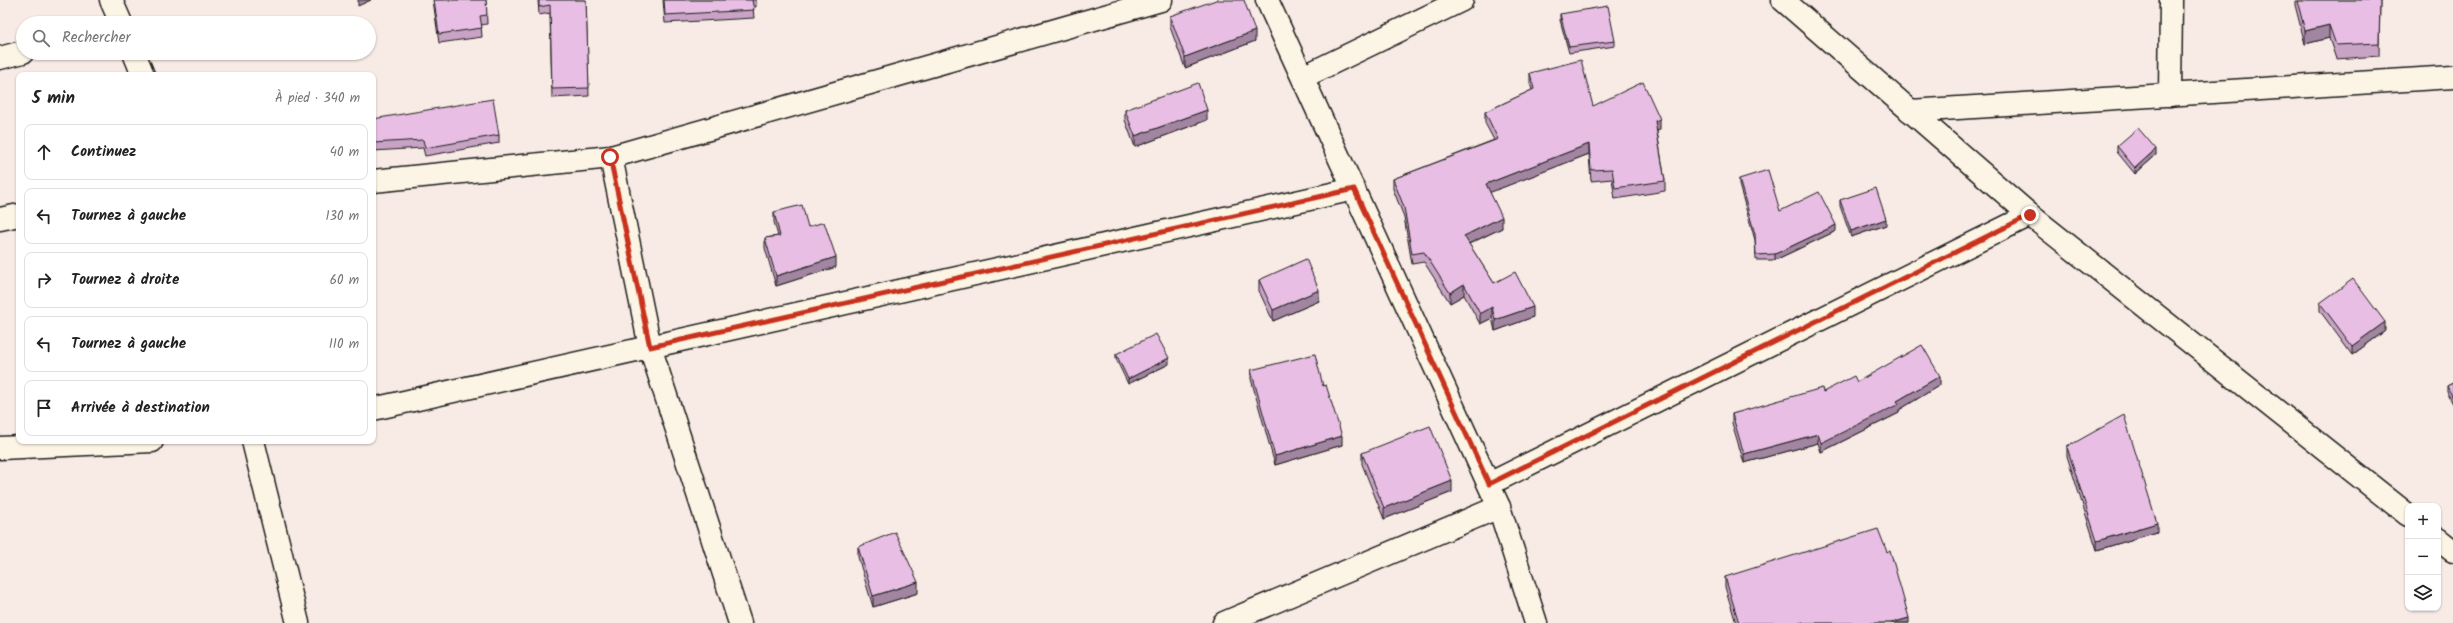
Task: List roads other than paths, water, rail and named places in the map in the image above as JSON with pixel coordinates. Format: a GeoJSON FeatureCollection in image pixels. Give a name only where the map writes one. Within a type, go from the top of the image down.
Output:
{"type":"FeatureCollection","features":[{"type":"Feature","properties":{"kind":"street"},"geometry":{"type":"LineString","coordinates":[[112,0],[118,16]]}},
{"type":"Feature","properties":{"kind":"street"},"geometry":{"type":"LineString","coordinates":[[376,181],[610,157],[1161,0]]}},
{"type":"Feature","properties":{"kind":"street"},"geometry":{"type":"LineString","coordinates":[[1268,0],[1499,506],[1536,623]]}},
{"type":"Feature","properties":{"kind":"street"},"geometry":{"type":"LineString","coordinates":[[1303,77],[1462,0]]}},
{"type":"Feature","properties":{"kind":"street"},"geometry":{"type":"LineString","coordinates":[[1783,0],[2030,215],[2405,513]]}},
{"type":"Feature","properties":{"kind":"street"},"geometry":{"type":"LineString","coordinates":[[2170,95],[2171,0]]}},
{"type":"Feature","properties":{"kind":"street"},"geometry":{"type":"LineString","coordinates":[[0,58],[16,54]]}},
{"type":"Feature","properties":{"kind":"street"},"geometry":{"type":"LineString","coordinates":[[137,60],[142,72]]}},
{"type":"Feature","properties":{"kind":"street"},"geometry":{"type":"LineString","coordinates":[[1910,111],[2453,77]]}},
{"type":"Feature","properties":{"kind":"street"},"geometry":{"type":"LineString","coordinates":[[610,157],[650,347],[740,623]]}},
{"type":"Feature","properties":{"kind":"street"},"geometry":{"type":"LineString","coordinates":[[376,408],[1354,189]]}},
{"type":"Feature","properties":{"kind":"street"},"geometry":{"type":"LineString","coordinates":[[1489,484],[2030,215]]}},
{"type":"Feature","properties":{"kind":"street"},"geometry":{"type":"LineString","coordinates":[[0,220],[16,216]]}},
{"type":"Feature","properties":{"kind":"street"},"geometry":{"type":"LineString","coordinates":[[0,448],[87,444]]}},
{"type":"Feature","properties":{"kind":"street"},"geometry":{"type":"LineString","coordinates":[[254,444],[298,623]]}},
{"type":"Feature","properties":{"kind":"street"},"geometry":{"type":"LineString","coordinates":[[1224,623],[1499,506]]}},
{"type":"Feature","properties":{"kind":"street"},"geometry":{"type":"LineString","coordinates":[[2441,541],[2453,551]]}}]}
